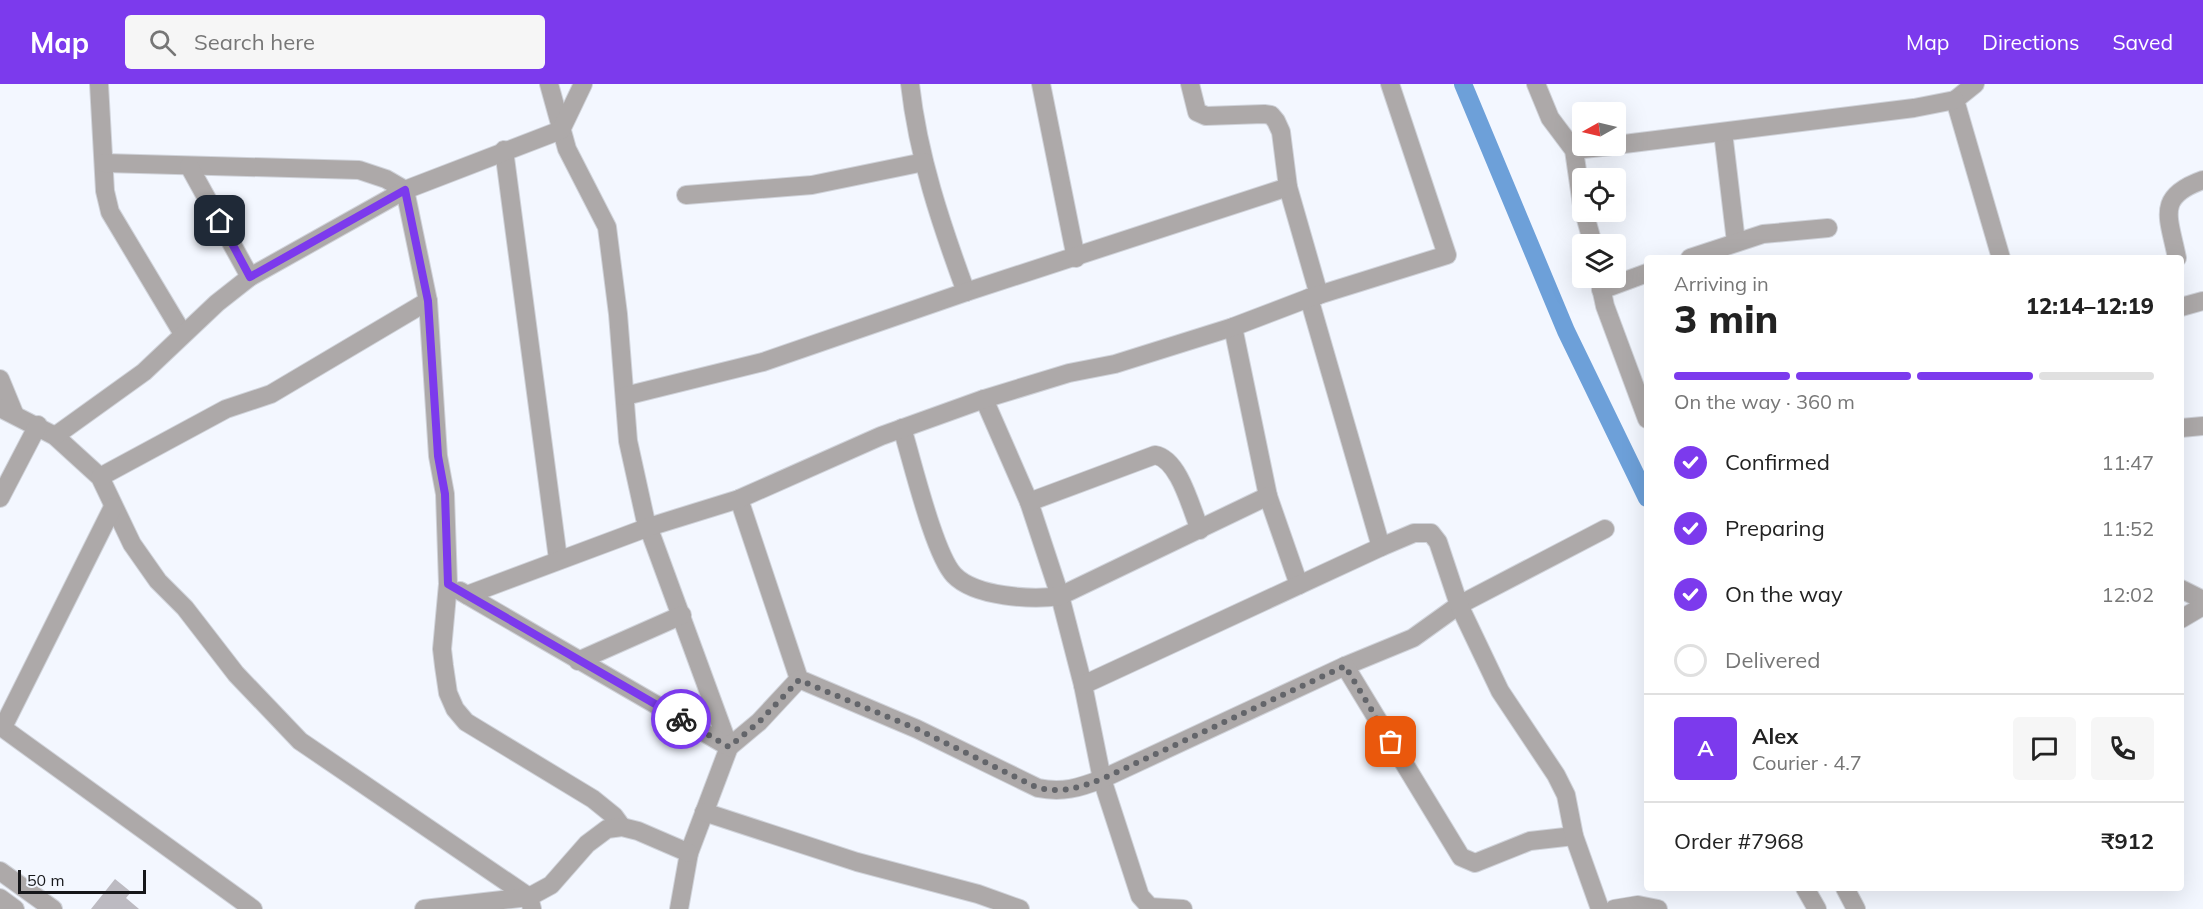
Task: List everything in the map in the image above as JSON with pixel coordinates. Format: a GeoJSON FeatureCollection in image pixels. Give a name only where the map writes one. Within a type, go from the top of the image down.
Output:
{"type":"FeatureCollection","features":[{"type":"Feature","properties":{"kind":"street"},"geometry":{"type":"LineString","coordinates":[[99,84],[104,164],[110,213],[183,334]]}},
{"type":"Feature","properties":{"kind":"street"},"geometry":{"type":"LineString","coordinates":[[549,84],[567,149],[607,227],[618,314],[628,441],[649,527],[729,747]]}},
{"type":"Feature","properties":{"kind":"street"},"geometry":{"type":"LineString","coordinates":[[55,436],[144,372],[183,334],[250,277],[405,190],[561,130],[583,84]]}},
{"type":"Feature","properties":{"kind":"street"},"geometry":{"type":"LineString","coordinates":[[910,84],[913,113],[924,162],[942,228],[966,292]]}},
{"type":"Feature","properties":{"kind":"street"},"geometry":{"type":"LineString","coordinates":[[1041,84],[1076,258]]}},
{"type":"Feature","properties":{"kind":"street"},"geometry":{"type":"LineString","coordinates":[[1190,84],[1191,99],[1197,112],[1206,116],[1271,115],[1281,132],[1288,187],[1314,297],[1381,547]]}},
{"type":"Feature","properties":{"kind":"street"},"geometry":{"type":"LineString","coordinates":[[467,595],[649,527],[739,499],[902,428],[984,399],[1069,374],[1115,364],[1448,255],[1390,84]]}},
{"type":"Feature","properties":{"kind":"street"},"geometry":{"type":"LineString","coordinates":[[1536,84],[1550,118],[1572,147]]}},
{"type":"Feature","properties":{"kind":"street"},"geometry":{"type":"LineString","coordinates":[[1626,143],[1914,108],[1955,100],[1975,84]]}},
{"type":"Feature","properties":{"kind":"street"},"geometry":{"type":"LineString","coordinates":[[1955,100],[2000,255]]}},
{"type":"Feature","properties":{"kind":"street"},"geometry":{"type":"LineString","coordinates":[[1723,132],[1736,242]]}},
{"type":"Feature","properties":{"kind":"street"},"geometry":{"type":"LineString","coordinates":[[504,150],[558,560]]}},
{"type":"Feature","properties":{"kind":"street"},"geometry":{"type":"LineString","coordinates":[[686,195],[812,185],[924,162]]}},
{"type":"Feature","properties":{"kind":"street"},"geometry":{"type":"LineString","coordinates":[[104,164],[359,170],[386,178],[405,190],[428,301],[438,456],[445,494],[448,584],[442,649],[448,693],[455,710],[466,722],[593,799],[614,816],[622,827]]}},
{"type":"Feature","properties":{"kind":"street"},"geometry":{"type":"LineString","coordinates":[[189,166],[250,277]]}},
{"type":"Feature","properties":{"kind":"street"},"geometry":{"type":"LineString","coordinates":[[2176,255],[2168,211],[2171,200],[2179,192],[2203,180]]}},
{"type":"Feature","properties":{"kind":"street"},"geometry":{"type":"LineString","coordinates":[[625,396],[763,363],[966,292],[1288,187]]}},
{"type":"Feature","properties":{"kind":"street"},"geometry":{"type":"LineString","coordinates":[[1699,255],[1764,234],[1828,228]]}},
{"type":"Feature","properties":{"kind":"street"},"geometry":{"type":"LineString","coordinates":[[1626,278],[1644,274]]}},
{"type":"Feature","properties":{"kind":"street"},"geometry":{"type":"LineString","coordinates":[[1601,288],[1644,411]]}},
{"type":"Feature","properties":{"kind":"street"},"geometry":{"type":"LineString","coordinates":[[100,477],[226,410],[271,394],[428,301]]}},
{"type":"Feature","properties":{"kind":"street"},"geometry":{"type":"LineString","coordinates":[[2184,306],[2203,301]]}},
{"type":"Feature","properties":{"kind":"street"},"geometry":{"type":"LineString","coordinates":[[1233,327],[1268,496],[1299,585]]}},
{"type":"Feature","properties":{"kind":"street"},"geometry":{"type":"LineString","coordinates":[[0,379],[7,410],[55,436],[100,477],[132,544],[158,581],[185,608],[236,674],[300,741],[530,903]]}},
{"type":"Feature","properties":{"kind":"street"},"geometry":{"type":"LineString","coordinates":[[984,399],[1029,502],[1060,596],[1083,686],[1102,779],[1142,907],[1183,909]]}},
{"type":"Feature","properties":{"kind":"street"},"geometry":{"type":"LineString","coordinates":[[0,498],[38,425]]}},
{"type":"Feature","properties":{"kind":"street"},"geometry":{"type":"LineString","coordinates":[[2184,428],[2203,426]]}},
{"type":"Feature","properties":{"kind":"street"},"geometry":{"type":"LineString","coordinates":[[902,428],[941,556],[955,576],[976,587],[1001,594],[1036,599],[1060,596],[1268,496]]}},
{"type":"Feature","properties":{"kind":"street"},"geometry":{"type":"LineString","coordinates":[[1029,502],[1155,455],[1164,457],[1173,465],[1200,530]]}},
{"type":"Feature","properties":{"kind":"street"},"geometry":{"type":"LineString","coordinates":[[739,499],[799,680],[917,729],[1038,788],[1054,791],[1074,790],[1102,779],[1345,666],[1413,638],[1459,606],[1605,529]]}},
{"type":"Feature","properties":{"kind":"street"},"geometry":{"type":"LineString","coordinates":[[113,507],[1,727],[253,909]]}},
{"type":"Feature","properties":{"kind":"street"},"geometry":{"type":"LineString","coordinates":[[1083,686],[1381,547],[1414,533],[1431,533],[1438,542],[1459,606],[1500,691],[1556,775],[1566,795],[1574,836],[1600,909]]}},
{"type":"Feature","properties":{"kind":"street"},"geometry":{"type":"LineString","coordinates":[[448,584],[729,747]]}},
{"type":"Feature","properties":{"kind":"street"},"geometry":{"type":"LineString","coordinates":[[2184,590],[2203,600]]}},
{"type":"Feature","properties":{"kind":"street"},"geometry":{"type":"LineString","coordinates":[[2184,617],[2203,606]]}},
{"type":"Feature","properties":{"kind":"street"},"geometry":{"type":"LineString","coordinates":[[578,661],[682,615]]}},
{"type":"Feature","properties":{"kind":"street"},"geometry":{"type":"LineString","coordinates":[[1345,666],[1461,857],[1475,863],[1530,841],[1574,836]]}},
{"type":"Feature","properties":{"kind":"street"},"geometry":{"type":"LineString","coordinates":[[679,909],[689,853],[729,747],[759,722],[799,680]]}},
{"type":"Feature","properties":{"kind":"street"},"geometry":{"type":"LineString","coordinates":[[704,812],[857,862],[978,894],[1020,909]]}},
{"type":"Feature","properties":{"kind":"street"},"geometry":{"type":"LineString","coordinates":[[424,909],[530,903],[551,885],[587,844],[607,829],[622,827],[638,831],[689,853]]}},
{"type":"Feature","properties":{"kind":"street"},"geometry":{"type":"LineString","coordinates":[[0,871],[53,909]]}},
{"type":"Feature","properties":{"kind":"street"},"geometry":{"type":"LineString","coordinates":[[1807,891],[1817,909]]}},
{"type":"Feature","properties":{"kind":"street"},"geometry":{"type":"LineString","coordinates":[[1847,891],[1856,909]]}},
{"type":"Feature","properties":{"kind":"street"},"geometry":{"type":"LineString","coordinates":[[0,898],[15,909]]}},
{"type":"Feature","properties":{"kind":"street"},"geometry":{"type":"LineString","coordinates":[[1614,909],[1638,905],[1658,909]]}},
{"type":"Feature","properties":{"kind":"building"},"geometry":{"type":"Polygon","coordinates":[[[115,879],[131,892],[126,898],[139,909],[91,909],[115,879]]]}},
{"type":"Feature","properties":{"kind":"waterway"},"geometry":{"type":"LineString","coordinates":[[1463,84],[1566,331],[1644,492]]}},
{"type":"Feature","properties":{"kind":"way so far"},"geometry":{"type":"LineString","coordinates":[[681,719],[729,747],[759,722],[799,680],[917,729],[1038,788],[1054,791],[1074,790],[1345,666],[1391,742]]}},
{"type":"Feature","properties":{"kind":"route"},"geometry":{"type":"LineString","coordinates":[[220,221],[250,277],[405,190],[428,301],[438,456],[445,494],[448,584],[681,719]]}}]}
